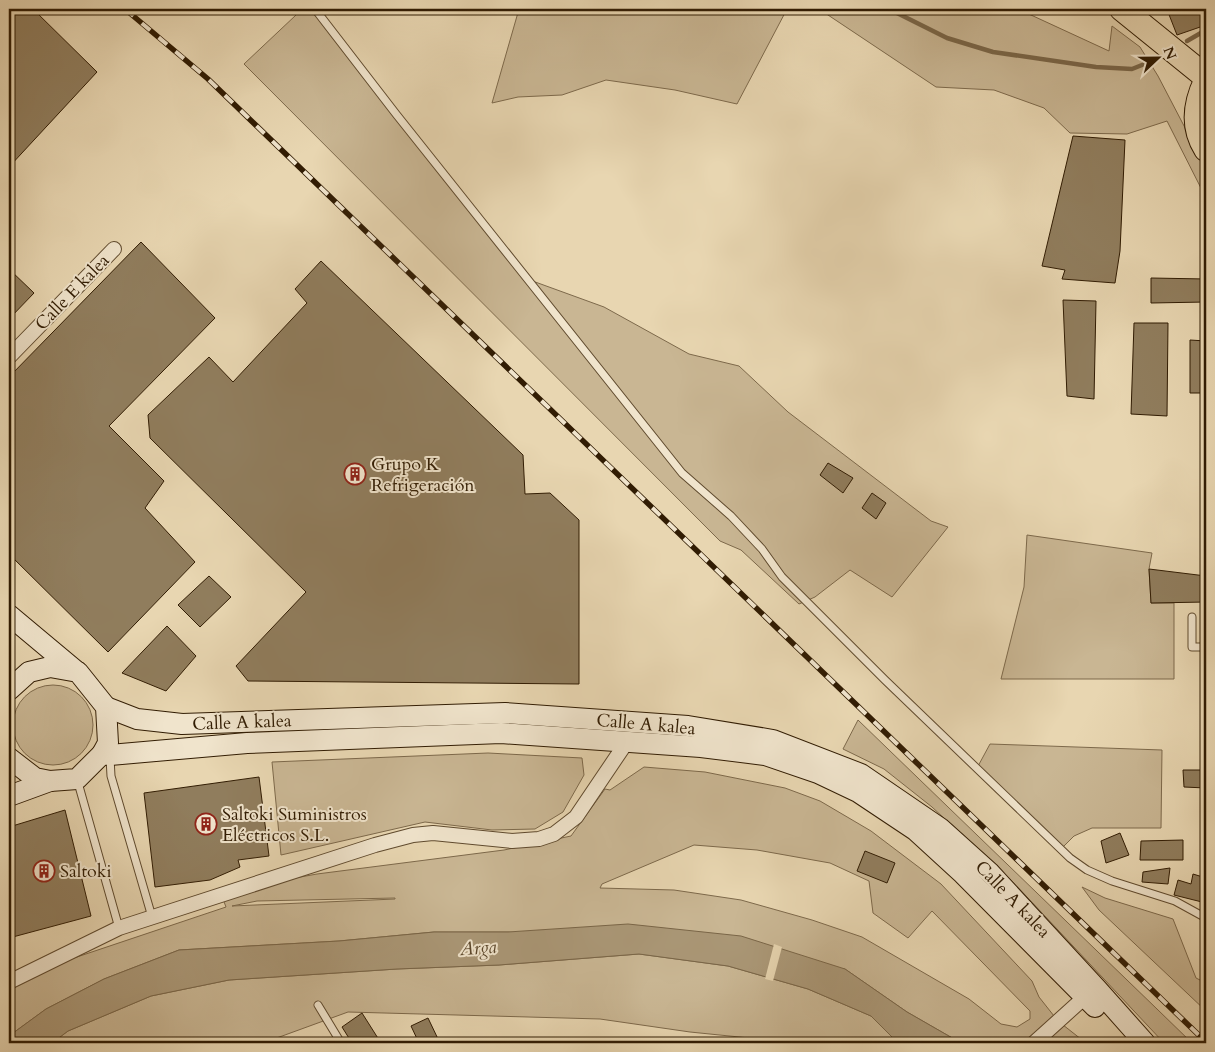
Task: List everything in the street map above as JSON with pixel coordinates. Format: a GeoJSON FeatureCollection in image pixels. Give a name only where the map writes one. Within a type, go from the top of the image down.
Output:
{"type":"FeatureCollection","features":[{"type":"Feature","properties":{"kind":"highway"},"geometry":{"type":"LineString","coordinates":[[1122,9],[1206,77]]}},
{"type":"Feature","properties":{"kind":"highway"},"geometry":{"type":"LineString","coordinates":[[1206,81],[1198,98],[1196,120],[1201,142],[1206,149]]}},
{"type":"Feature","properties":{"kind":"main road"},"geometry":{"type":"LineString","coordinates":[[9,615],[78,672],[106,707],[108,743],[106,754],[77,778],[50,781],[9,796]]}},
{"type":"Feature","properties":{"kind":"main road"},"geometry":{"type":"LineString","coordinates":[[9,687],[29,672],[50,667],[78,672]]}},
{"type":"Feature","properties":{"kind":"main road","name":"Calle A kalea"},"geometry":{"type":"LineString","coordinates":[[106,707],[137,719],[182,724],[506,713],[688,726],[773,740],[861,774],[940,828],[990,873],[1092,993]]}},
{"type":"Feature","properties":{"kind":"main road","name":"Calle A kalea"},"geometry":{"type":"LineString","coordinates":[[106,754],[247,743],[501,733],[700,747],[765,755],[818,773],[858,792],[915,830],[1092,993]]}},
{"type":"Feature","properties":{"kind":"main road"},"geometry":{"type":"LineString","coordinates":[[9,758],[35,778],[50,781]]}},
{"type":"Feature","properties":{"kind":"main road"},"geometry":{"type":"LineString","coordinates":[[1092,993],[1127,1043]]}},
{"type":"Feature","properties":{"kind":"main road"},"geometry":{"type":"LineString","coordinates":[[1092,993],[1144,1043]]}},
{"type":"Feature","properties":{"kind":"street","name":"Calle E kalea"},"geometry":{"type":"LineString","coordinates":[[9,357],[114,249]]}},
{"type":"Feature","properties":{"kind":"street"},"geometry":{"type":"LineString","coordinates":[[9,982],[119,928],[375,845],[413,835],[433,833],[512,841],[539,839],[554,834],[576,817],[626,743]]}},
{"type":"Feature","properties":{"kind":"street"},"geometry":{"type":"LineString","coordinates":[[1034,1043],[1092,993]]}},
{"type":"Feature","properties":{"kind":"lane"},"geometry":{"type":"LineString","coordinates":[[315,9],[396,114],[682,473],[731,516],[762,549],[782,577],[885,680],[1070,858],[1087,870],[1175,901],[1206,918]]}},
{"type":"Feature","properties":{"kind":"lane"},"geometry":{"type":"LineString","coordinates":[[1192,618],[1192,647],[1206,647]]}},
{"type":"Feature","properties":{"kind":"lane"},"geometry":{"type":"LineString","coordinates":[[106,754],[152,917]]}},
{"type":"Feature","properties":{"kind":"lane"},"geometry":{"type":"LineString","coordinates":[[77,778],[119,928]]}},
{"type":"Feature","properties":{"kind":"lane"},"geometry":{"type":"LineString","coordinates":[[318,1005],[341,1043]]}},
{"type":"Feature","properties":{"kind":"shaded area"},"geometry":{"type":"Polygon","coordinates":[[[291,9],[317,9],[527,279],[604,307],[689,354],[739,366],[788,412],[931,521],[948,527],[892,597],[850,570],[815,597],[799,604],[741,550],[720,541],[244,64],[296,15],[291,9]]]}},
{"type":"Feature","properties":{"kind":"shaded area"},"geometry":{"type":"Polygon","coordinates":[[[519,9],[787,9],[737,104],[675,90],[606,80],[562,95],[518,97],[492,103],[519,9]]]}},
{"type":"Feature","properties":{"kind":"shaded area"},"geometry":{"type":"Polygon","coordinates":[[[819,9],[1018,9],[1109,51],[1112,26],[1140,47],[1158,76],[1206,168],[1206,198],[1167,121],[1127,134],[1070,133],[1044,108],[994,90],[936,87],[819,9]]]}},
{"type":"Feature","properties":{"kind":"shaded area"},"geometry":{"type":"Polygon","coordinates":[[[1027,535],[1152,553],[1149,569],[1151,603],[1174,603],[1174,679],[1001,679],[1024,587],[1027,535]]]}},
{"type":"Feature","properties":{"kind":"shaded area"},"geometry":{"type":"Polygon","coordinates":[[[53,685],[68,688],[81,697],[90,710],[93,725],[90,740],[81,753],[68,762],[53,765],[38,762],[25,753],[16,740],[13,725],[16,710],[25,697],[38,688],[53,685]]]}},
{"type":"Feature","properties":{"kind":"shaded area"},"geometry":{"type":"Polygon","coordinates":[[[858,720],[1192,1043],[1164,1043],[1012,881],[932,807],[884,769],[843,749],[858,720]]]}},
{"type":"Feature","properties":{"kind":"shaded area"},"geometry":{"type":"Polygon","coordinates":[[[990,744],[1162,750],[1161,828],[1092,828],[1074,836],[1061,849],[977,768],[990,744]]]}},
{"type":"Feature","properties":{"kind":"shaded area"},"geometry":{"type":"Polygon","coordinates":[[[488,753],[582,758],[584,775],[563,812],[535,829],[492,830],[425,822],[281,855],[272,762],[488,753]]]}},
{"type":"Feature","properties":{"kind":"shaded area"},"geometry":{"type":"Polygon","coordinates":[[[644,767],[705,772],[785,788],[820,801],[871,831],[941,884],[1032,981],[1039,997],[1058,1021],[1086,1043],[961,1043],[907,1012],[845,969],[508,932],[434,932],[339,941],[179,950],[104,979],[46,1009],[9,1036],[9,989],[56,964],[226,907],[221,894],[240,888],[317,874],[504,850],[571,836],[605,789],[610,790],[644,767]],[[694,845],[602,884],[600,888],[674,890],[741,900],[812,920],[862,937],[969,999],[1001,1024],[1017,1027],[1030,1019],[1030,1011],[932,911],[908,938],[873,913],[869,881],[830,863],[757,850],[694,845]],[[395,899],[257,901],[232,906],[395,899]]]}},
{"type":"Feature","properties":{"kind":"shaded area"},"geometry":{"type":"Polygon","coordinates":[[[1082,887],[1105,898],[1173,919],[1196,978],[1206,983],[1206,1011],[1099,910],[1082,887]]]}},
{"type":"Feature","properties":{"kind":"shaded area"},"geometry":{"type":"Polygon","coordinates":[[[639,954],[728,966],[808,989],[871,1016],[898,1043],[776,1043],[769,1040],[690,1032],[600,1019],[348,1012],[263,1043],[52,1043],[68,1031],[151,996],[229,980],[397,969],[499,965],[639,954]]]}},
{"type":"Feature","properties":{"kind":"water","name":"Arga"},"geometry":{"type":"Polygon","coordinates":[[[628,924],[741,936],[845,969],[907,1012],[961,1043],[898,1043],[871,1016],[808,989],[728,966],[639,954],[499,965],[397,969],[229,980],[151,996],[68,1031],[52,1043],[9,1043],[9,1036],[46,1009],[104,979],[179,950],[339,941],[434,932],[508,932],[628,924]]]}},
{"type":"Feature","properties":{"kind":"pier"},"geometry":{"type":"Polygon","coordinates":[[[774,944],[782,947],[773,981],[765,979],[774,944]]]}},
{"type":"Feature","properties":{"kind":"building"},"geometry":{"type":"Polygon","coordinates":[[[13,9],[33,9],[97,72],[9,167],[9,13],[13,9]]]}},
{"type":"Feature","properties":{"kind":"building"},"geometry":{"type":"Polygon","coordinates":[[[1178,9],[1206,9],[1206,25],[1177,35],[1168,12],[1178,9]]]}},
{"type":"Feature","properties":{"kind":"building"},"geometry":{"type":"Polygon","coordinates":[[[1073,136],[1125,140],[1120,251],[1115,283],[1062,279],[1065,270],[1042,266],[1073,136]]]}},
{"type":"Feature","properties":{"kind":"building"},"geometry":{"type":"Polygon","coordinates":[[[141,242],[215,318],[109,426],[164,481],[145,508],[195,562],[108,652],[9,554],[9,377],[141,242]]]}},
{"type":"Feature","properties":{"kind":"building","name":"Grupo K Refrigeración"},"geometry":{"type":"Polygon","coordinates":[[[321,261],[523,455],[525,494],[550,493],[579,520],[579,684],[248,681],[236,666],[306,592],[150,438],[148,415],[209,357],[233,382],[307,303],[295,289],[321,261]]]}},
{"type":"Feature","properties":{"kind":"building"},"geometry":{"type":"Polygon","coordinates":[[[9,269],[34,293],[9,319],[9,269]]]}},
{"type":"Feature","properties":{"kind":"building"},"geometry":{"type":"Polygon","coordinates":[[[1151,278],[1206,279],[1206,302],[1151,303],[1151,278]]]}},
{"type":"Feature","properties":{"kind":"building"},"geometry":{"type":"Polygon","coordinates":[[[1063,300],[1096,301],[1094,399],[1067,396],[1063,300]]]}},
{"type":"Feature","properties":{"kind":"building"},"geometry":{"type":"Polygon","coordinates":[[[1134,323],[1168,323],[1167,416],[1131,414],[1134,323]]]}},
{"type":"Feature","properties":{"kind":"building"},"geometry":{"type":"Polygon","coordinates":[[[1190,340],[1206,341],[1206,393],[1190,393],[1190,340]]]}},
{"type":"Feature","properties":{"kind":"building"},"geometry":{"type":"Polygon","coordinates":[[[828,463],[853,478],[843,493],[820,475],[828,463]]]}},
{"type":"Feature","properties":{"kind":"building"},"geometry":{"type":"Polygon","coordinates":[[[872,493],[886,503],[876,519],[862,508],[872,493]]]}},
{"type":"Feature","properties":{"kind":"building"},"geometry":{"type":"Polygon","coordinates":[[[1149,569],[1206,576],[1206,602],[1151,603],[1149,569]]]}},
{"type":"Feature","properties":{"kind":"building"},"geometry":{"type":"Polygon","coordinates":[[[209,576],[231,597],[200,627],[178,605],[209,576]]]}},
{"type":"Feature","properties":{"kind":"building"},"geometry":{"type":"Polygon","coordinates":[[[167,626],[196,656],[166,691],[122,673],[167,626]]]}},
{"type":"Feature","properties":{"kind":"building"},"geometry":{"type":"Polygon","coordinates":[[[1183,770],[1206,770],[1206,788],[1184,787],[1183,770]]]}},
{"type":"Feature","properties":{"kind":"building","name":"Saltoki Suministros Eléctricos S.L."},"geometry":{"type":"Polygon","coordinates":[[[259,777],[269,856],[238,860],[240,867],[210,880],[155,887],[144,793],[259,777]]]}},
{"type":"Feature","properties":{"kind":"building","name":"Saltoki"},"geometry":{"type":"Polygon","coordinates":[[[65,810],[91,916],[9,938],[9,827],[65,810]]]}},
{"type":"Feature","properties":{"kind":"building"},"geometry":{"type":"Polygon","coordinates":[[[1120,833],[1129,855],[1106,863],[1101,841],[1120,833]]]}},
{"type":"Feature","properties":{"kind":"building"},"geometry":{"type":"Polygon","coordinates":[[[1183,840],[1183,860],[1140,860],[1141,841],[1183,840]]]}},
{"type":"Feature","properties":{"kind":"building"},"geometry":{"type":"Polygon","coordinates":[[[865,851],[895,863],[887,883],[857,871],[865,851]]]}},
{"type":"Feature","properties":{"kind":"building"},"geometry":{"type":"Polygon","coordinates":[[[1170,868],[1168,884],[1142,882],[1143,872],[1170,868]]]}},
{"type":"Feature","properties":{"kind":"building"},"geometry":{"type":"Polygon","coordinates":[[[1193,874],[1206,878],[1206,903],[1174,895],[1178,880],[1191,884],[1193,874]]]}},
{"type":"Feature","properties":{"kind":"building"},"geometry":{"type":"Polygon","coordinates":[[[362,1013],[381,1043],[352,1043],[342,1027],[362,1013]]]}},
{"type":"Feature","properties":{"kind":"building"},"geometry":{"type":"Polygon","coordinates":[[[428,1018],[439,1041],[435,1043],[419,1043],[411,1026],[428,1018]]]}},
{"type":"Feature","properties":{"kind":"waterway"},"geometry":{"type":"LineString","coordinates":[[889,9],[947,38],[993,52],[1096,67],[1132,69],[1147,63]]}},
{"type":"Feature","properties":{"kind":"waterway"},"geometry":{"type":"LineString","coordinates":[[1187,41],[1206,30]]}},
{"type":"Feature","properties":{"kind":"railway"},"geometry":{"type":"LineString","coordinates":[[125,9],[208,79],[1206,1042]]}},
{"type":"Feature","properties":{"kind":"place","name":"Grupo K Refrigeración"},"geometry":{"type":"Point","coordinates":[355,474]}},
{"type":"Feature","properties":{"kind":"place","name":"Saltoki Suministros Eléctricos S.L."},"geometry":{"type":"Point","coordinates":[206,824]}},
{"type":"Feature","properties":{"kind":"place","name":"Saltoki"},"geometry":{"type":"Point","coordinates":[44,871]}}]}
